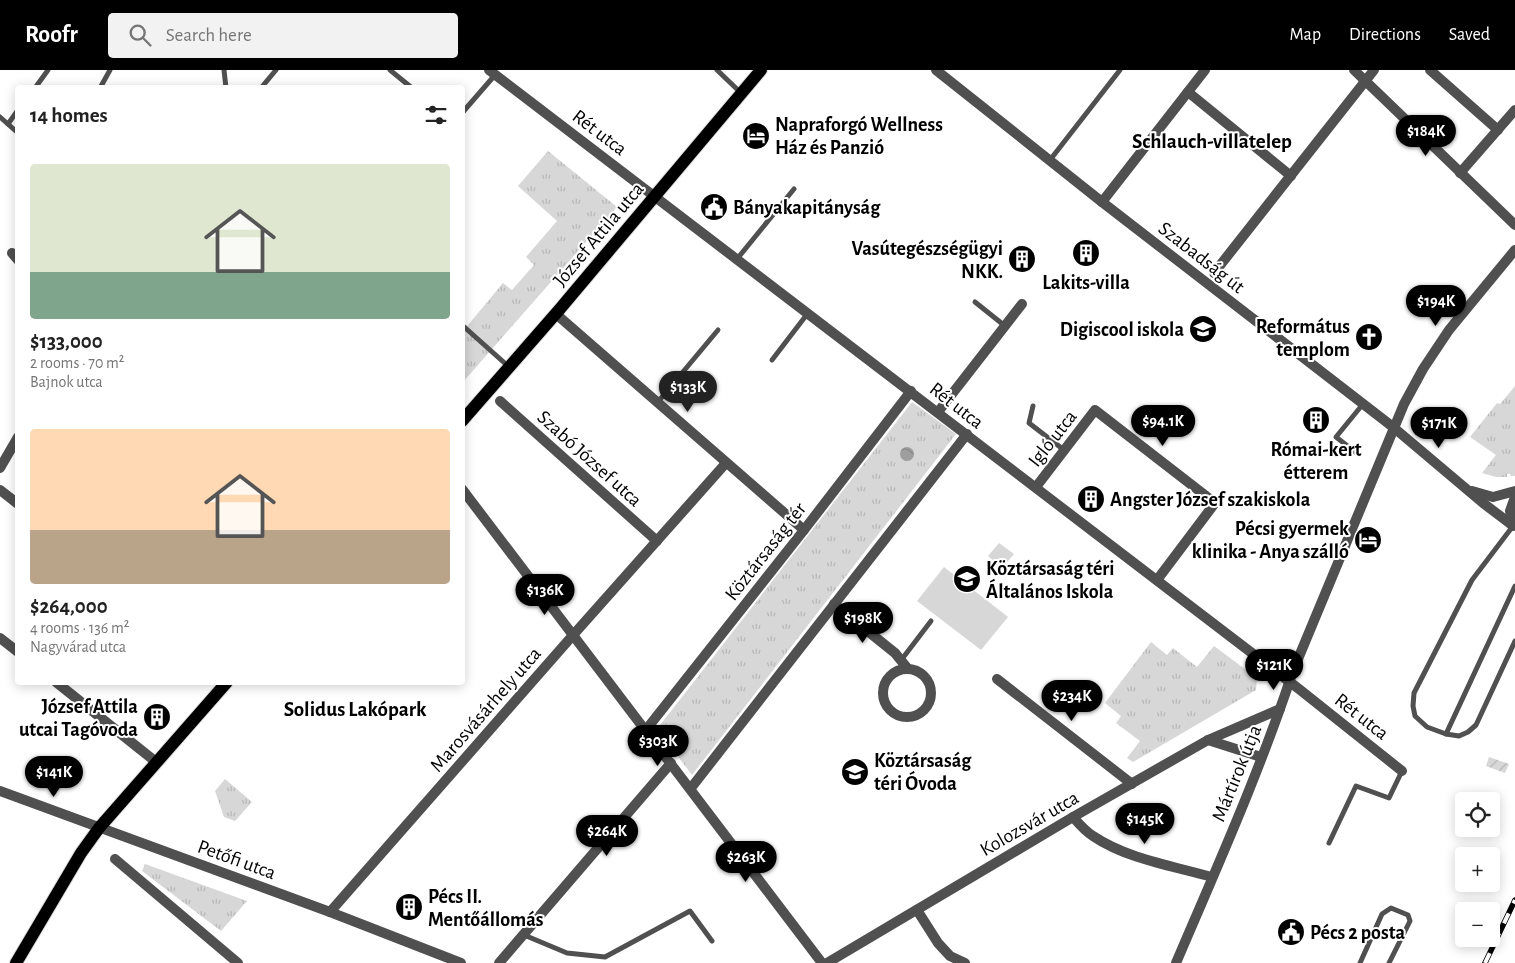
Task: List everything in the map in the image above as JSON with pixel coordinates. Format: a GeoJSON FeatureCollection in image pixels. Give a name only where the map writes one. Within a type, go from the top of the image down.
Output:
{"type":"FeatureCollection","features":[{"type":"Feature","properties":{"kind":"main road","name":"József Attila utca"},"geometry":{"type":"LineString","coordinates":[[465,418],[556,314],[761,70]]}},
{"type":"Feature","properties":{"kind":"main road"},"geometry":{"type":"LineString","coordinates":[[16,963],[81,853],[99,828],[225,685]]}},
{"type":"Feature","properties":{"kind":"street","name":"Szabadság út"},"geometry":{"type":"LineString","coordinates":[[936,70],[1102,202],[1364,404],[1513,527]]}},
{"type":"Feature","properties":{"kind":"street"},"geometry":{"type":"LineString","coordinates":[[1102,202],[1205,70]]}},
{"type":"Feature","properties":{"kind":"street"},"geometry":{"type":"LineString","coordinates":[[1354,70],[1515,225]]}},
{"type":"Feature","properties":{"kind":"street"},"geometry":{"type":"LineString","coordinates":[[1214,273],[1374,70]]}},
{"type":"Feature","properties":{"kind":"street"},"geometry":{"type":"LineString","coordinates":[[1430,70],[1498,130]]}},
{"type":"Feature","properties":{"kind":"street","name":"Rét utca"},"geometry":{"type":"LineString","coordinates":[[492,72],[1036,487],[1402,771]]}},
{"type":"Feature","properties":{"kind":"street"},"geometry":{"type":"LineString","coordinates":[[1188,92],[1291,176]]}},
{"type":"Feature","properties":{"kind":"street"},"geometry":{"type":"LineString","coordinates":[[1460,173],[1515,110]]}},
{"type":"Feature","properties":{"kind":"street","name":"Mártírok útja"},"geometry":{"type":"LineString","coordinates":[[1176,963],[1262,758],[1289,682],[1393,427],[1423,369],[1449,330],[1515,250]]}},
{"type":"Feature","properties":{"kind":"street"},"geometry":{"type":"LineString","coordinates":[[938,412],[1022,304]]}},
{"type":"Feature","properties":{"kind":"street"},"geometry":{"type":"LineString","coordinates":[[556,314],[804,530]]}},
{"type":"Feature","properties":{"kind":"street","name":"Köztársaság tér"},"geometry":{"type":"LineString","coordinates":[[645,731],[911,391]]}},
{"type":"Feature","properties":{"kind":"street","name":"Szabó József utca"},"geometry":{"type":"LineString","coordinates":[[500,401],[657,541]]}},
{"type":"Feature","properties":{"kind":"street","name":"Igló utca"},"geometry":{"type":"LineString","coordinates":[[1036,487],[1095,410],[1215,503],[1157,580]]}},
{"type":"Feature","properties":{"kind":"street"},"geometry":{"type":"LineString","coordinates":[[691,788],[967,434]]}},
{"type":"Feature","properties":{"kind":"street"},"geometry":{"type":"LineString","coordinates":[[0,468],[15,442]]}},
{"type":"Feature","properties":{"kind":"street","name":"Marosvásárhely utca"},"geometry":{"type":"LineString","coordinates":[[330,912],[726,463]]}},
{"type":"Feature","properties":{"kind":"street"},"geometry":{"type":"LineString","coordinates":[[0,490],[15,502]]}},
{"type":"Feature","properties":{"kind":"street","name":"Szabadság út"},"geometry":{"type":"LineString","coordinates":[[1469,490],[1493,497],[1515,491]]}},
{"type":"Feature","properties":{"kind":"street"},"geometry":{"type":"LineString","coordinates":[[465,493],[574,634],[645,731],[691,788],[822,963]]}},
{"type":"Feature","properties":{"kind":"street"},"geometry":{"type":"LineString","coordinates":[[1513,527],[1510,511],[1515,496]]}},
{"type":"Feature","properties":{"kind":"street"},"geometry":{"type":"LineString","coordinates":[[834,604],[902,659],[908,669],[917,671],[925,677],[930,685],[931,694],[928,703],[923,711],[914,716],[905,717],[896,715],[889,709],[884,701],[883,691],[885,682],[891,675],[899,670],[908,669]]}},
{"type":"Feature","properties":{"kind":"street"},"geometry":{"type":"LineString","coordinates":[[0,638],[15,650]]}},
{"type":"Feature","properties":{"kind":"street"},"geometry":{"type":"LineString","coordinates":[[998,680],[1132,784]]}},
{"type":"Feature","properties":{"kind":"street"},"geometry":{"type":"LineString","coordinates":[[60,685],[156,762]]}},
{"type":"Feature","properties":{"kind":"street","name":"Kolozsvár utca"},"geometry":{"type":"LineString","coordinates":[[827,963],[1073,817],[1208,740],[1280,709]]}},
{"type":"Feature","properties":{"kind":"street"},"geometry":{"type":"LineString","coordinates":[[1208,740],[1262,758]]}},
{"type":"Feature","properties":{"kind":"street"},"geometry":{"type":"LineString","coordinates":[[499,963],[671,763]]}},
{"type":"Feature","properties":{"kind":"street","name":"Petőfi utca"},"geometry":{"type":"LineString","coordinates":[[0,791],[330,912],[461,963]]}},
{"type":"Feature","properties":{"kind":"street"},"geometry":{"type":"LineString","coordinates":[[1073,817],[1091,835],[1110,846],[1130,854],[1212,877]]}},
{"type":"Feature","properties":{"kind":"street"},"geometry":{"type":"LineString","coordinates":[[115,859],[238,963]]}},
{"type":"Feature","properties":{"kind":"street"},"geometry":{"type":"LineString","coordinates":[[917,910],[938,943],[950,956],[965,963]]}},
{"type":"Feature","properties":{"kind":"lane"},"geometry":{"type":"LineString","coordinates":[[37,85],[48,70]]}},
{"type":"Feature","properties":{"kind":"lane"},"geometry":{"type":"LineString","coordinates":[[102,85],[110,70]]}},
{"type":"Feature","properties":{"kind":"lane"},"geometry":{"type":"LineString","coordinates":[[224,70],[226,85]]}},
{"type":"Feature","properties":{"kind":"lane"},"geometry":{"type":"LineString","coordinates":[[264,85],[276,70]]}},
{"type":"Feature","properties":{"kind":"lane"},"geometry":{"type":"LineString","coordinates":[[390,70],[408,85]]}},
{"type":"Feature","properties":{"kind":"lane"},"geometry":{"type":"LineString","coordinates":[[717,70],[741,93]]}},
{"type":"Feature","properties":{"kind":"lane"},"geometry":{"type":"LineString","coordinates":[[1050,160],[1120,70]]}},
{"type":"Feature","properties":{"kind":"lane"},"geometry":{"type":"LineString","coordinates":[[465,109],[492,72]]}},
{"type":"Feature","properties":{"kind":"lane"},"geometry":{"type":"LineString","coordinates":[[8,124],[15,114]]}},
{"type":"Feature","properties":{"kind":"lane"},"geometry":{"type":"LineString","coordinates":[[0,117],[15,130]]}},
{"type":"Feature","properties":{"kind":"lane"},"geometry":{"type":"LineString","coordinates":[[737,258],[794,189]]}},
{"type":"Feature","properties":{"kind":"lane"},"geometry":{"type":"LineString","coordinates":[[975,302],[1004,326]]}},
{"type":"Feature","properties":{"kind":"lane"},"geometry":{"type":"LineString","coordinates":[[772,360],[808,313]]}},
{"type":"Feature","properties":{"kind":"lane"},"geometry":{"type":"LineString","coordinates":[[465,328],[510,367]]}},
{"type":"Feature","properties":{"kind":"lane"},"geometry":{"type":"LineString","coordinates":[[657,403],[718,330]]}},
{"type":"Feature","properties":{"kind":"lane"},"geometry":{"type":"LineString","coordinates":[[1359,456],[1336,436],[1364,404]]}},
{"type":"Feature","properties":{"kind":"lane"},"geometry":{"type":"LineString","coordinates":[[1033,406],[1029,423],[1064,450]]}},
{"type":"Feature","properties":{"kind":"lane"},"geometry":{"type":"LineString","coordinates":[[1513,527],[1472,580],[1414,693],[1413,706],[1415,716],[1427,727],[1446,734],[1459,736],[1468,732],[1476,725],[1515,641]]}},
{"type":"Feature","properties":{"kind":"lane"},"geometry":{"type":"LineString","coordinates":[[1446,734],[1515,586]]}},
{"type":"Feature","properties":{"kind":"lane"},"geometry":{"type":"LineString","coordinates":[[902,659],[931,621]]}},
{"type":"Feature","properties":{"kind":"lane"},"geometry":{"type":"LineString","coordinates":[[1329,843],[1356,786],[1389,798],[1402,771]]}},
{"type":"Feature","properties":{"kind":"lane"},"geometry":{"type":"LineString","coordinates":[[1360,963],[1382,914],[1391,908],[1408,915],[1410,921],[1389,963]]}},
{"type":"Feature","properties":{"kind":"lane"},"geometry":{"type":"LineString","coordinates":[[523,935],[567,953],[605,957],[690,912],[712,941]]}},
{"type":"Feature","properties":{"kind":"green space"},"geometry":{"type":"Polygon","coordinates":[[[548,151],[617,207],[465,380],[465,329],[503,283],[512,290],[534,265],[526,257],[557,221],[518,186],[548,151]]]}},
{"type":"Feature","properties":{"kind":"green space"},"geometry":{"type":"Polygon","coordinates":[[[1515,386],[1515,476],[1507,474],[1507,477],[1496,477],[1482,473],[1496,455],[1470,437],[1497,403],[1500,404],[1515,386]]]}},
{"type":"Feature","properties":{"kind":"green space"},"geometry":{"type":"Polygon","coordinates":[[[912,402],[956,434],[692,775],[657,729],[912,402]]]}},
{"type":"Feature","properties":{"kind":"green space"},"geometry":{"type":"Polygon","coordinates":[[[999,543],[1014,554],[1002,568],[988,556],[999,543]]]}},
{"type":"Feature","properties":{"kind":"green space"},"geometry":{"type":"Polygon","coordinates":[[[944,567],[1008,617],[981,650],[917,601],[944,567]]]}},
{"type":"Feature","properties":{"kind":"green space"},"geometry":{"type":"Polygon","coordinates":[[[1151,642],[1167,655],[1173,648],[1197,667],[1214,646],[1257,678],[1256,690],[1133,762],[1127,758],[1140,741],[1116,723],[1121,716],[1105,703],[1151,642]]]}},
{"type":"Feature","properties":{"kind":"green space"},"geometry":{"type":"Polygon","coordinates":[[[1489,757],[1509,764],[1505,773],[1486,766],[1489,757]]]}},
{"type":"Feature","properties":{"kind":"green space"},"geometry":{"type":"Polygon","coordinates":[[[225,779],[252,802],[235,821],[224,817],[215,791],[225,779]]]}},
{"type":"Feature","properties":{"kind":"green space"},"geometry":{"type":"Polygon","coordinates":[[[145,864],[247,901],[221,931],[142,871],[145,864]]]}},
{"type":"Feature","properties":{"kind":"water"},"geometry":{"type":"Polygon","coordinates":[[[904,447],[910,447],[914,454],[910,461],[904,461],[900,457],[900,451],[904,447]]]}},
{"type":"Feature","properties":{"kind":"railway"},"geometry":{"type":"LineString","coordinates":[[1485,963],[1515,900]]}},
{"type":"Feature","properties":{"kind":"place","name":"Napraforgó Wellness Ház és Panzió"},"geometry":{"type":"Point","coordinates":[756,136]}},
{"type":"Feature","properties":{"kind":"place","name":"Bányakapitányság"},"geometry":{"type":"Point","coordinates":[714,207]}},
{"type":"Feature","properties":{"kind":"place","name":"Lakits-villa"},"geometry":{"type":"Point","coordinates":[1086,253]}},
{"type":"Feature","properties":{"kind":"place","name":"Vasútegészségügyi NKK."},"geometry":{"type":"Point","coordinates":[1022,259]}},
{"type":"Feature","properties":{"kind":"place","name":"Digiscool iskola"},"geometry":{"type":"Point","coordinates":[1203,329]}},
{"type":"Feature","properties":{"kind":"place","name":"Református templom"},"geometry":{"type":"Point","coordinates":[1369,337]}},
{"type":"Feature","properties":{"kind":"place","name":"Római-kert étterem"},"geometry":{"type":"Point","coordinates":[1316,420]}},
{"type":"Feature","properties":{"kind":"place","name":"Angster József szakiskola"},"geometry":{"type":"Point","coordinates":[1091,499]}},
{"type":"Feature","properties":{"kind":"place","name":"Pécsi gyermek klinika - Anya szálló"},"geometry":{"type":"Point","coordinates":[1368,540]}},
{"type":"Feature","properties":{"kind":"place","name":"Köztársaság téri Általános Iskola"},"geometry":{"type":"Point","coordinates":[967,579]}},
{"type":"Feature","properties":{"kind":"place","name":"József Attila utcai Tagóvoda"},"geometry":{"type":"Point","coordinates":[157,717]}},
{"type":"Feature","properties":{"kind":"place","name":"Köztársaság téri Óvoda"},"geometry":{"type":"Point","coordinates":[855,772]}},
{"type":"Feature","properties":{"kind":"place","name":"Pécs II. Mentőállomás"},"geometry":{"type":"Point","coordinates":[409,907]}},
{"type":"Feature","properties":{"kind":"place","name":"Pécs 2 posta"},"geometry":{"type":"Point","coordinates":[1291,932]}},
{"type":"Feature","properties":{"kind":"district","name":"Schlauch-villatelep"},"geometry":{"type":"Point","coordinates":[1212,141]}},
{"type":"Feature","properties":{"kind":"district","name":"Solidus Lakópark"},"geometry":{"type":"Point","coordinates":[355,709]}}]}
